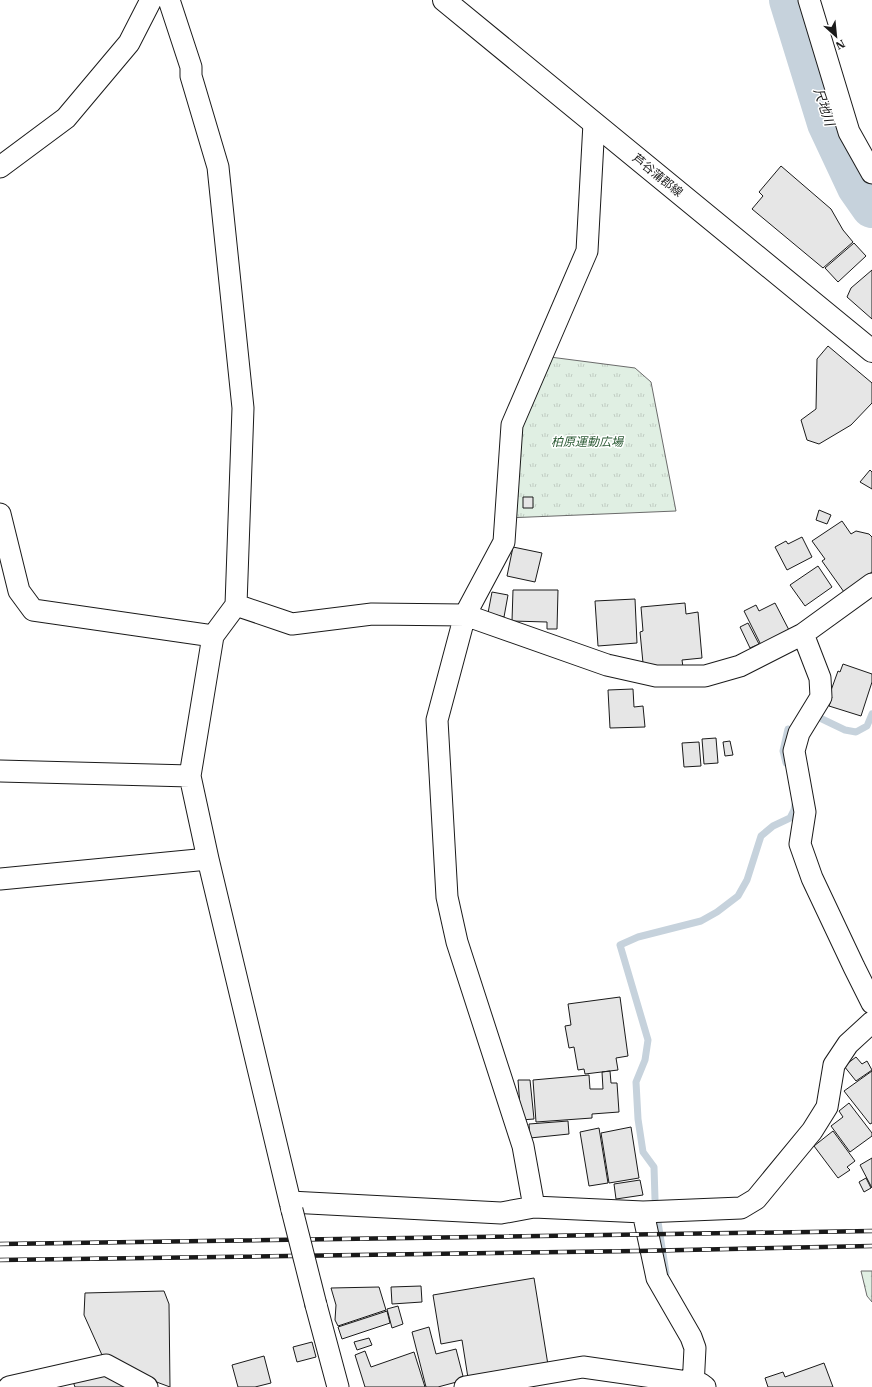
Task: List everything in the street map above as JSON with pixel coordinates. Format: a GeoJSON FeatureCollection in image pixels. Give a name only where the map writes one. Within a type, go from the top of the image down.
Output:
{"type":"FeatureCollection","features":[{"type":"Feature","properties":{"kind":"main road","name":"芦谷蒲郡線"},"geometry":{"type":"LineString","coordinates":[[444,0],[872,351]]}},
{"type":"Feature","properties":{"kind":"street"},"geometry":{"type":"LineString","coordinates":[[0,167],[66,118],[129,43],[151,0]]}},
{"type":"Feature","properties":{"kind":"street"},"geometry":{"type":"LineString","coordinates":[[169,0],[191,66],[191,76],[218,167],[243,408],[236,605],[213,636],[190,776],[208,859],[291,1206],[338,1387]]}},
{"type":"Feature","properties":{"kind":"street"},"geometry":{"type":"LineString","coordinates":[[809,0],[849,132],[872,173]]}},
{"type":"Feature","properties":{"kind":"street"},"geometry":{"type":"LineString","coordinates":[[534,1207],[523,1146],[457,942],[447,897],[438,720],[465,615],[504,542],[512,426],[587,252],[594,123]]}},
{"type":"Feature","properties":{"kind":"street"},"geometry":{"type":"LineString","coordinates":[[0,514],[19,591],[33,610],[213,636]]}},
{"type":"Feature","properties":{"kind":"street"},"geometry":{"type":"LineString","coordinates":[[236,605],[292,624],[372,614],[465,615],[607,665],[656,676],[705,676],[740,666],[804,634],[872,584]]}},
{"type":"Feature","properties":{"kind":"street"},"geometry":{"type":"LineString","coordinates":[[804,634],[820,678],[821,697],[799,733],[794,751],[805,812],[800,844],[812,878],[872,1003]]}},
{"type":"Feature","properties":{"kind":"street"},"geometry":{"type":"LineString","coordinates":[[0,771],[190,776]]}},
{"type":"Feature","properties":{"kind":"street"},"geometry":{"type":"LineString","coordinates":[[0,879],[208,859]]}},
{"type":"Feature","properties":{"kind":"street"},"geometry":{"type":"LineString","coordinates":[[291,1206],[501,1213],[534,1207],[644,1212],[741,1208],[756,1199],[812,1131],[827,1107],[834,1065],[848,1044],[872,1022]]}},
{"type":"Feature","properties":{"kind":"street"},"geometry":{"type":"LineString","coordinates":[[465,1387],[583,1367],[697,1386],[695,1348],[691,1337],[657,1278],[644,1212]]}},
{"type":"Feature","properties":{"kind":"street"},"geometry":{"type":"LineString","coordinates":[[9,1387],[106,1365],[147,1387]]}},
{"type":"Feature","properties":{"kind":"green space","name":"柏原運動広場"},"geometry":{"type":"Polygon","coordinates":[[[550,357],[635,368],[651,382],[676,511],[506,518],[512,425],[550,357]]]}},
{"type":"Feature","properties":{"kind":"green space"},"geometry":{"type":"Polygon","coordinates":[[[861,1271],[872,1271],[872,1302],[867,1296],[861,1271]]]}},
{"type":"Feature","properties":{"kind":"building"},"geometry":{"type":"Polygon","coordinates":[[[781,166],[831,209],[843,230],[853,242],[823,268],[752,209],[763,196],[759,192],[781,166]]]}},
{"type":"Feature","properties":{"kind":"building"},"geometry":{"type":"Polygon","coordinates":[[[854,243],[866,256],[838,282],[825,268],[854,243]]]}},
{"type":"Feature","properties":{"kind":"building"},"geometry":{"type":"Polygon","coordinates":[[[872,270],[872,319],[847,297],[851,288],[872,270]]]}},
{"type":"Feature","properties":{"kind":"building"},"geometry":{"type":"Polygon","coordinates":[[[828,346],[872,383],[872,403],[851,425],[819,444],[807,440],[801,420],[816,409],[817,359],[828,346]]]}},
{"type":"Feature","properties":{"kind":"building"},"geometry":{"type":"Polygon","coordinates":[[[870,470],[872,472],[872,489],[860,482],[870,470]]]}},
{"type":"Feature","properties":{"kind":"building"},"geometry":{"type":"Polygon","coordinates":[[[523,497],[533,497],[533,508],[523,508],[523,497]]]}},
{"type":"Feature","properties":{"kind":"building"},"geometry":{"type":"Polygon","coordinates":[[[819,510],[831,515],[827,524],[816,520],[819,510]]]}},
{"type":"Feature","properties":{"kind":"building"},"geometry":{"type":"Polygon","coordinates":[[[842,521],[851,534],[856,531],[869,534],[872,537],[872,572],[844,592],[822,561],[825,559],[812,541],[842,521]]]}},
{"type":"Feature","properties":{"kind":"building"},"geometry":{"type":"Polygon","coordinates":[[[802,537],[812,557],[787,570],[775,547],[786,541],[788,544],[802,537]]]}},
{"type":"Feature","properties":{"kind":"building"},"geometry":{"type":"Polygon","coordinates":[[[513,547],[542,553],[535,582],[507,576],[513,547]]]}},
{"type":"Feature","properties":{"kind":"building"},"geometry":{"type":"Polygon","coordinates":[[[818,566],[832,587],[805,606],[790,585],[818,566]]]}},
{"type":"Feature","properties":{"kind":"building"},"geometry":{"type":"Polygon","coordinates":[[[513,590],[558,590],[557,629],[547,629],[547,622],[512,621],[513,590]]]}},
{"type":"Feature","properties":{"kind":"building"},"geometry":{"type":"Polygon","coordinates":[[[492,592],[508,595],[504,617],[488,613],[492,592]]]}},
{"type":"Feature","properties":{"kind":"building"},"geometry":{"type":"Polygon","coordinates":[[[635,599],[637,643],[598,646],[595,601],[635,599]]]}},
{"type":"Feature","properties":{"kind":"building"},"geometry":{"type":"Polygon","coordinates":[[[685,603],[686,614],[698,612],[702,658],[682,660],[683,667],[658,670],[643,663],[640,632],[643,631],[641,607],[685,603]]]}},
{"type":"Feature","properties":{"kind":"building"},"geometry":{"type":"Polygon","coordinates":[[[775,603],[790,632],[762,647],[744,611],[756,605],[759,611],[775,603]]]}},
{"type":"Feature","properties":{"kind":"building"},"geometry":{"type":"Polygon","coordinates":[[[748,623],[759,644],[750,648],[740,627],[748,623]]]}},
{"type":"Feature","properties":{"kind":"building"},"geometry":{"type":"Polygon","coordinates":[[[843,664],[872,674],[872,682],[861,716],[829,706],[832,697],[829,696],[838,671],[840,672],[843,664]]]}},
{"type":"Feature","properties":{"kind":"building"},"geometry":{"type":"Polygon","coordinates":[[[633,689],[634,707],[643,706],[645,727],[610,728],[608,690],[633,689]]]}},
{"type":"Feature","properties":{"kind":"building"},"geometry":{"type":"Polygon","coordinates":[[[716,738],[718,763],[704,764],[702,739],[716,738]]]}},
{"type":"Feature","properties":{"kind":"building"},"geometry":{"type":"Polygon","coordinates":[[[730,741],[733,755],[725,756],[723,742],[730,741]]]}},
{"type":"Feature","properties":{"kind":"building"},"geometry":{"type":"Polygon","coordinates":[[[699,742],[701,766],[684,767],[682,743],[699,742]]]}},
{"type":"Feature","properties":{"kind":"building"},"geometry":{"type":"Polygon","coordinates":[[[620,997],[628,1056],[616,1058],[618,1070],[585,1074],[584,1069],[578,1070],[574,1047],[569,1048],[565,1026],[571,1025],[568,1004],[620,997]]]}},
{"type":"Feature","properties":{"kind":"building"},"geometry":{"type":"Polygon","coordinates":[[[856,1057],[862,1064],[867,1061],[872,1070],[856,1081],[844,1066],[856,1057]]]}},
{"type":"Feature","properties":{"kind":"building"},"geometry":{"type":"Polygon","coordinates":[[[610,1071],[611,1083],[617,1083],[619,1112],[592,1114],[592,1118],[536,1122],[533,1080],[589,1075],[590,1089],[603,1089],[602,1072],[610,1071]]]}},
{"type":"Feature","properties":{"kind":"building"},"geometry":{"type":"Polygon","coordinates":[[[872,1071],[872,1123],[870,1124],[844,1091],[872,1071]]]}},
{"type":"Feature","properties":{"kind":"building"},"geometry":{"type":"Polygon","coordinates":[[[518,1080],[530,1080],[534,1119],[521,1120],[518,1080]]]}},
{"type":"Feature","properties":{"kind":"building"},"geometry":{"type":"Polygon","coordinates":[[[849,1103],[872,1133],[872,1136],[850,1152],[831,1126],[843,1117],[839,1111],[849,1103]]]}},
{"type":"Feature","properties":{"kind":"building"},"geometry":{"type":"Polygon","coordinates":[[[568,1121],[569,1134],[530,1138],[529,1124],[568,1121]]]}},
{"type":"Feature","properties":{"kind":"building"},"geometry":{"type":"Polygon","coordinates":[[[631,1127],[639,1178],[609,1183],[601,1133],[631,1127]]]}},
{"type":"Feature","properties":{"kind":"building"},"geometry":{"type":"Polygon","coordinates":[[[599,1128],[608,1183],[589,1186],[580,1132],[599,1128]]]}},
{"type":"Feature","properties":{"kind":"building"},"geometry":{"type":"Polygon","coordinates":[[[833,1131],[855,1161],[847,1167],[850,1170],[838,1178],[814,1146],[833,1131]]]}},
{"type":"Feature","properties":{"kind":"building"},"geometry":{"type":"Polygon","coordinates":[[[872,1158],[872,1188],[860,1165],[872,1158]]]}},
{"type":"Feature","properties":{"kind":"building"},"geometry":{"type":"Polygon","coordinates":[[[866,1178],[871,1188],[864,1192],[859,1182],[866,1178]]]}},
{"type":"Feature","properties":{"kind":"building"},"geometry":{"type":"Polygon","coordinates":[[[640,1180],[643,1195],[616,1199],[614,1184],[640,1180]]]}},
{"type":"Feature","properties":{"kind":"building"},"geometry":{"type":"Polygon","coordinates":[[[534,1278],[548,1365],[468,1378],[462,1340],[441,1344],[433,1295],[534,1278]]]}},
{"type":"Feature","properties":{"kind":"building"},"geometry":{"type":"Polygon","coordinates":[[[421,1286],[422,1302],[392,1304],[391,1287],[421,1286]]]}},
{"type":"Feature","properties":{"kind":"building"},"geometry":{"type":"Polygon","coordinates":[[[379,1287],[386,1310],[338,1326],[335,1320],[336,1305],[331,1288],[379,1287]]]}},
{"type":"Feature","properties":{"kind":"building"},"geometry":{"type":"Polygon","coordinates":[[[164,1291],[169,1304],[170,1387],[135,1374],[102,1355],[84,1315],[85,1293],[164,1291]]]}},
{"type":"Feature","properties":{"kind":"building"},"geometry":{"type":"Polygon","coordinates":[[[398,1306],[403,1324],[392,1328],[387,1309],[398,1306]]]}},
{"type":"Feature","properties":{"kind":"building"},"geometry":{"type":"Polygon","coordinates":[[[387,1311],[390,1323],[342,1339],[338,1327],[387,1311]]]}},
{"type":"Feature","properties":{"kind":"building"},"geometry":{"type":"Polygon","coordinates":[[[429,1327],[436,1354],[456,1349],[464,1380],[438,1387],[426,1387],[412,1332],[429,1327]]]}},
{"type":"Feature","properties":{"kind":"building"},"geometry":{"type":"Polygon","coordinates":[[[369,1338],[372,1345],[357,1350],[354,1342],[369,1338]]]}},
{"type":"Feature","properties":{"kind":"building"},"geometry":{"type":"Polygon","coordinates":[[[312,1342],[316,1357],[297,1362],[293,1347],[312,1342]]]}},
{"type":"Feature","properties":{"kind":"building"},"geometry":{"type":"Polygon","coordinates":[[[365,1351],[371,1367],[414,1352],[425,1387],[365,1387],[355,1355],[365,1351]]]}},
{"type":"Feature","properties":{"kind":"building"},"geometry":{"type":"Polygon","coordinates":[[[264,1356],[271,1383],[255,1387],[238,1387],[232,1365],[264,1356]]]}},
{"type":"Feature","properties":{"kind":"building"},"geometry":{"type":"Polygon","coordinates":[[[824,1363],[833,1387],[768,1387],[765,1378],[783,1372],[785,1377],[824,1363]]]}},
{"type":"Feature","properties":{"kind":"building"},"geometry":{"type":"Polygon","coordinates":[[[99,1371],[132,1387],[75,1387],[72,1379],[99,1371]]]}},
{"type":"Feature","properties":{"kind":"waterway","name":"尺地川"},"geometry":{"type":"LineString","coordinates":[[790,0],[828,123],[858,187],[872,207]]}},
{"type":"Feature","properties":{"kind":"waterway"},"geometry":{"type":"LineString","coordinates":[[822,719],[845,730],[856,732],[867,726],[872,714]]}},
{"type":"Feature","properties":{"kind":"waterway"},"geometry":{"type":"LineString","coordinates":[[786,763],[783,751],[788,729]]}},
{"type":"Feature","properties":{"kind":"waterway"},"geometry":{"type":"LineString","coordinates":[[655,1199],[654,1167],[643,1152],[638,1119],[636,1082],[645,1060],[648,1040],[620,945],[638,937],[701,921],[717,912],[738,896],[747,880],[761,836],[773,826],[790,818],[794,810],[796,800]]}},
{"type":"Feature","properties":{"kind":"waterway"},"geometry":{"type":"LineString","coordinates":[[658,1222],[666,1273]]}},
{"type":"Feature","properties":{"kind":"railway"},"geometry":{"type":"LineString","coordinates":[[0,1244],[872,1231]]}},
{"type":"Feature","properties":{"kind":"railway"},"geometry":{"type":"LineString","coordinates":[[0,1260],[637,1251],[872,1246]]}}]}
